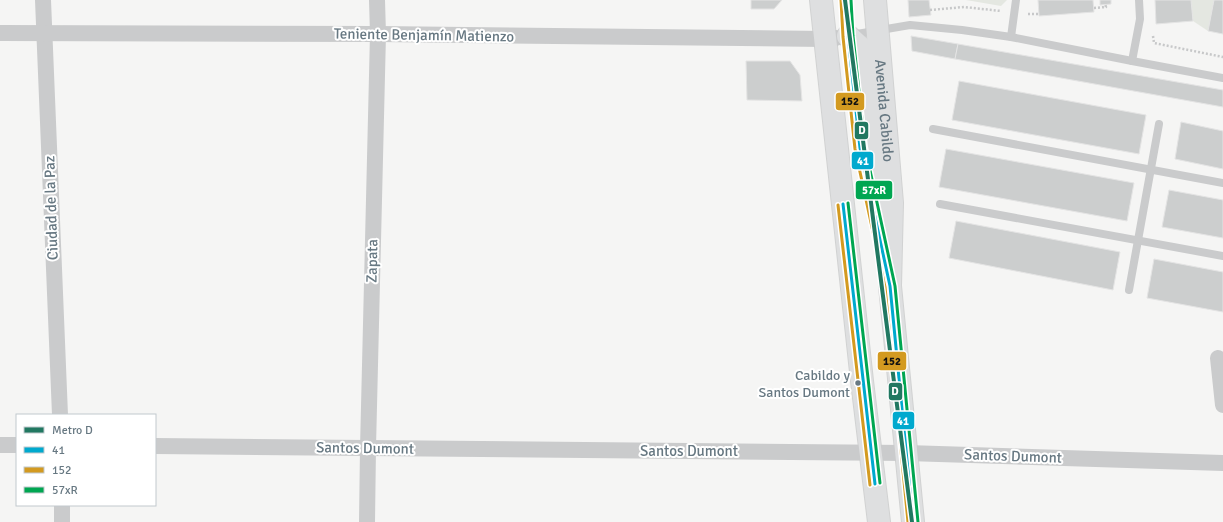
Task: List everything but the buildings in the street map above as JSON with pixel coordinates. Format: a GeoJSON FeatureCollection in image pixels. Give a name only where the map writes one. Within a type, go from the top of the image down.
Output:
{"type":"FeatureCollection","features":[{"type":"Feature","properties":{"kind":"main road"},"geometry":{"type":"LineString","coordinates":[[821,0],[861,374],[879,522]]}},
{"type":"Feature","properties":{"kind":"main road","name":"Avenida Cabildo"},"geometry":{"type":"LineString","coordinates":[[875,0],[892,203],[890,286],[913,522]]}},
{"type":"Feature","properties":{"kind":"main road"},"geometry":{"type":"LineString","coordinates":[[848,36],[860,47],[864,63],[875,186],[890,286]]}},
{"type":"Feature","properties":{"kind":"street","name":"Ciudad de la Paz"},"geometry":{"type":"LineString","coordinates":[[43,0],[43,33],[60,414]]}},
{"type":"Feature","properties":{"kind":"street","name":"Zapata"},"geometry":{"type":"LineString","coordinates":[[367,522],[378,0]]}},
{"type":"Feature","properties":{"kind":"street","name":"Teniente Benjamín Matienzo"},"geometry":{"type":"LineString","coordinates":[[0,33],[378,34],[825,39],[848,36]]}},
{"type":"Feature","properties":{"kind":"street"},"geometry":{"type":"LineString","coordinates":[[1218,358],[1223,405]]}},
{"type":"Feature","properties":{"kind":"street"},"geometry":{"type":"LineString","coordinates":[[0,445],[16,445]]}},
{"type":"Feature","properties":{"kind":"street","name":"Santos Dumont"},"geometry":{"type":"LineString","coordinates":[[156,446],[907,453],[1223,463]]}},
{"type":"Feature","properties":{"kind":"street"},"geometry":{"type":"LineString","coordinates":[[62,506],[62,522]]}},
{"type":"Feature","properties":{"kind":"lane"},"geometry":{"type":"LineString","coordinates":[[846,0],[848,36],[910,25],[962,30],[1011,37],[1223,78]]}},
{"type":"Feature","properties":{"kind":"lane"},"geometry":{"type":"LineString","coordinates":[[1011,37],[1016,0]]}},
{"type":"Feature","properties":{"kind":"lane"},"geometry":{"type":"LineString","coordinates":[[1132,61],[1140,19],[1139,0]]}},
{"type":"Feature","properties":{"kind":"lane"},"geometry":{"type":"LineString","coordinates":[[1128,290],[1159,124]]}},
{"type":"Feature","properties":{"kind":"lane"},"geometry":{"type":"LineString","coordinates":[[933,129],[1223,183]]}},
{"type":"Feature","properties":{"kind":"lane"},"geometry":{"type":"LineString","coordinates":[[940,204],[1223,256]]}},
{"type":"Feature","properties":{"kind":"path"},"geometry":{"type":"LineString","coordinates":[[1094,8],[1106,7],[1105,4]]}},
{"type":"Feature","properties":{"kind":"path"},"geometry":{"type":"LineString","coordinates":[[930,10],[964,7],[1031,15],[1039,14]]}},
{"type":"Feature","properties":{"kind":"path"},"geometry":{"type":"LineString","coordinates":[[1153,36],[1154,43],[1223,57]]}},
{"type":"Feature","properties":{"kind":"shaded area"},"geometry":{"type":"Polygon","coordinates":[[[966,0],[1007,0],[1001,6],[966,0]]]}},
{"type":"Feature","properties":{"kind":"shaded area"},"geometry":{"type":"Polygon","coordinates":[[[1191,0],[1214,0],[1208,31],[1193,21],[1191,0]]]}},
{"type":"Feature","properties":{"kind":"metro line","name":"D"},"geometry":{"type":"LineString","coordinates":[[845,0],[912,522]]}},
{"type":"Feature","properties":{"kind":"transit line","name":"152"},"geometry":{"type":"LineString","coordinates":[[841,0],[843,37],[855,149],[885,287],[908,522]]}},
{"type":"Feature","properties":{"kind":"transit line","name":"41"},"geometry":{"type":"LineString","coordinates":[[846,0],[848,36],[860,148],[890,286],[913,522]]}},
{"type":"Feature","properties":{"kind":"transit line","name":"57xR"},"geometry":{"type":"LineString","coordinates":[[851,0],[853,36],[865,147],[895,286],[918,522]]}},
{"type":"Feature","properties":{"kind":"transit line","name":"57xR"},"geometry":{"type":"LineString","coordinates":[[848,203],[880,483]]}},
{"type":"Feature","properties":{"kind":"transit line","name":"41"},"geometry":{"type":"LineString","coordinates":[[843,204],[875,484]]}},
{"type":"Feature","properties":{"kind":"transit line","name":"152"},"geometry":{"type":"LineString","coordinates":[[838,205],[870,485]]}},
{"type":"Feature","properties":{"kind":"place","name":"Cabildo y Santos Dumont"},"geometry":{"type":"Point","coordinates":[858,383]}}]}
